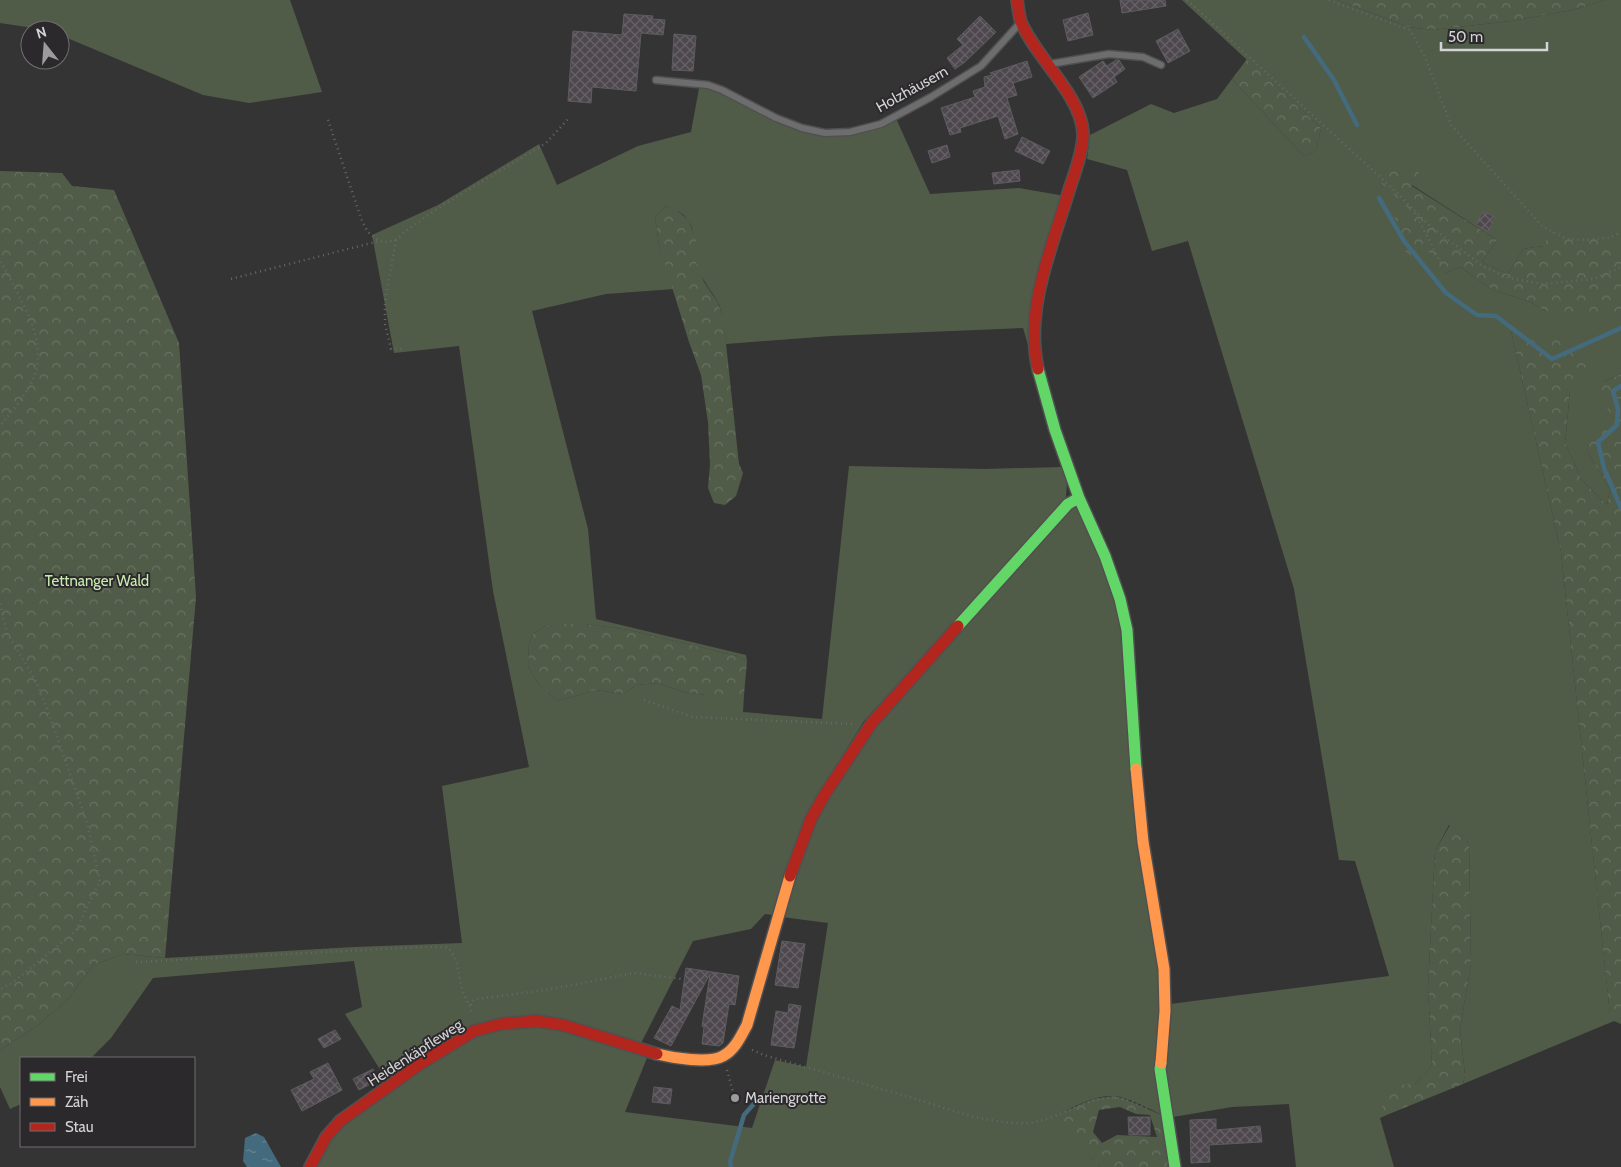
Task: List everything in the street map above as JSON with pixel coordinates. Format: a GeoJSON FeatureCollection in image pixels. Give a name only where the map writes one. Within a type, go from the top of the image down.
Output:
{"type":"FeatureCollection","features":[{"type":"Feature","properties":{"kind":"street"},"geometry":{"type":"LineString","coordinates":[[1019,1],[1021,22],[1077,111],[1083,132],[1078,162],[1040,288],[1035,330],[1037,363],[1055,430],[1079,498],[1105,556],[1120,599],[1128,630],[1143,842],[1164,969],[1165,1011],[1160,1069],[1175,1167]]}},
{"type":"Feature","properties":{"kind":"street"},"geometry":{"type":"LineString","coordinates":[[724,1056],[737,1044],[747,1025],[792,866],[811,819],[825,794],[871,724],[1068,504],[1079,498]]}},
{"type":"Feature","properties":{"kind":"street","name":"Heidenkäpfleweg"},"geometry":{"type":"LineString","coordinates":[[310,1167],[326,1137],[340,1121],[420,1064],[474,1031],[508,1023],[536,1021],[563,1024],[660,1055],[694,1059],[714,1059],[724,1056]]}},
{"type":"Feature","properties":{"kind":"lane","name":"Holzhäusern"},"geometry":{"type":"LineString","coordinates":[[656,80],[708,85],[722,90],[776,118],[802,128],[825,133],[850,132],[881,124],[982,66],[1021,22]]}},
{"type":"Feature","properties":{"kind":"lane"},"geometry":{"type":"LineString","coordinates":[[1046,64],[1109,54],[1143,57],[1161,65]]}},
{"type":"Feature","properties":{"kind":"path"},"geometry":{"type":"LineString","coordinates":[[1187,0],[1430,226],[1484,267],[1509,278],[1556,284],[1594,279],[1621,267]]}},
{"type":"Feature","properties":{"kind":"path"},"geometry":{"type":"LineString","coordinates":[[1329,0],[1410,30],[1426,57],[1451,125],[1542,226],[1566,239],[1609,238],[1621,232]]}},
{"type":"Feature","properties":{"kind":"path"},"geometry":{"type":"LineString","coordinates":[[231,278],[379,241],[387,242],[397,239],[438,208],[546,143],[570,117]]}},
{"type":"Feature","properties":{"kind":"path"},"geometry":{"type":"LineString","coordinates":[[328,120],[362,221],[368,232],[379,241]]}},
{"type":"Feature","properties":{"kind":"path"},"geometry":{"type":"LineString","coordinates":[[1414,210],[1442,265]]}},
{"type":"Feature","properties":{"kind":"path"},"geometry":{"type":"LineString","coordinates":[[397,239],[386,301],[385,324],[391,349],[403,349]]}},
{"type":"Feature","properties":{"kind":"path"},"geometry":{"type":"LineString","coordinates":[[0,262],[28,316],[38,347],[35,374],[24,395],[0,426]]}},
{"type":"Feature","properties":{"kind":"path"},"geometry":{"type":"LineString","coordinates":[[0,604],[7,633],[36,682],[51,719],[88,826],[100,881],[75,932],[12,983],[0,989]]}},
{"type":"Feature","properties":{"kind":"path"},"geometry":{"type":"LineString","coordinates":[[644,700],[693,717],[871,724]]}},
{"type":"Feature","properties":{"kind":"path"},"geometry":{"type":"LineString","coordinates":[[136,962],[447,947],[454,954],[465,997],[471,1005],[471,1002],[475,999],[546,990],[634,973],[682,979]]}},
{"type":"Feature","properties":{"kind":"path"},"geometry":{"type":"LineString","coordinates":[[764,1055],[970,1115],[1012,1123],[1028,1123],[1054,1118],[1102,1098],[1119,1098],[1161,1115],[1168,1115]]}},
{"type":"Feature","properties":{"kind":"path"},"geometry":{"type":"LineString","coordinates":[[724,1056],[733,1092]]}},
{"type":"Feature","properties":{"kind":"green space"},"geometry":{"type":"Polygon","coordinates":[[[0,0],[290,0],[322,92],[249,103],[203,95],[70,39],[70,20],[20,20],[20,26],[0,23],[0,0]]]}},
{"type":"Feature","properties":{"kind":"green space"},"geometry":{"type":"Polygon","coordinates":[[[1182,0],[1337,0],[1409,27],[1432,30],[1511,21],[1572,10],[1605,0],[1621,0],[1621,254],[1612,242],[1523,249],[1508,274],[1482,262],[1497,240],[1412,185],[1408,163],[1411,210],[1428,251],[1445,273],[1460,267],[1493,290],[1530,302],[1547,312],[1621,312],[1621,374],[1603,382],[1614,419],[1587,451],[1610,490],[1607,505],[1582,480],[1565,443],[1570,391],[1511,331],[1561,552],[1610,1014],[1621,1019],[1621,1024],[1614,1021],[1463,1084],[1465,1075],[1460,1029],[1471,964],[1469,843],[1449,825],[1435,851],[1428,987],[1432,1065],[1383,1114],[1389,1114],[1380,1118],[1394,1167],[1296,1167],[1289,1104],[1232,1107],[1173,1117],[1165,1083],[1170,1004],[1389,976],[1355,861],[1339,860],[1294,589],[1188,241],[1152,251],[1127,170],[1087,159],[1090,135],[1151,104],[1174,113],[1217,99],[1232,79],[1304,156],[1316,151],[1321,128],[1182,0]]]}},
{"type":"Feature","properties":{"kind":"green space"},"geometry":{"type":"Polygon","coordinates":[[[1337,0],[1605,0],[1572,10],[1511,21],[1432,30],[1409,27],[1337,0]]]}},
{"type":"Feature","properties":{"kind":"green space"},"geometry":{"type":"Polygon","coordinates":[[[1247,59],[1321,128],[1316,151],[1304,156],[1232,79],[1247,59]]]}},
{"type":"Feature","properties":{"kind":"green space"},"geometry":{"type":"Polygon","coordinates":[[[700,83],[722,87],[803,127],[823,130],[849,130],[880,121],[894,114],[930,194],[1019,188],[1065,196],[1036,282],[1030,325],[1032,358],[1023,328],[831,336],[726,344],[725,326],[721,310],[697,267],[694,236],[691,226],[684,215],[666,206],[655,217],[659,245],[674,289],[606,294],[532,311],[588,529],[596,619],[746,655],[747,661],[737,656],[629,630],[586,624],[549,624],[533,634],[529,643],[528,666],[537,682],[557,701],[596,690],[624,694],[636,685],[657,683],[684,692],[706,695],[744,695],[743,712],[822,719],[849,466],[983,469],[1062,467],[1067,482],[1066,498],[864,721],[813,802],[792,854],[773,915],[765,914],[751,929],[693,941],[636,1053],[647,1058],[625,1112],[752,1128],[775,1060],[806,1067],[828,923],[782,917],[787,895],[814,822],[847,764],[875,724],[1064,514],[1076,507],[1082,512],[1098,548],[1122,620],[1127,650],[1137,817],[1148,899],[1162,976],[1162,1013],[1158,1037],[1157,1072],[1171,1119],[1135,1102],[1114,1096],[1090,1100],[1052,1117],[1100,1167],[313,1167],[327,1133],[349,1112],[388,1082],[345,1014],[362,1007],[354,961],[153,978],[111,1038],[92,1057],[20,1057],[20,1104],[10,1109],[0,1087],[0,1050],[37,1026],[68,999],[93,965],[123,954],[165,958],[462,943],[442,786],[529,767],[493,591],[459,346],[394,353],[372,235],[438,205],[539,144],[557,185],[638,146],[691,132],[700,83]]]}},
{"type":"Feature","properties":{"kind":"green space"},"geometry":{"type":"Polygon","coordinates":[[[1407,163],[1419,172],[1412,186],[1497,240],[1482,262],[1508,274],[1523,249],[1543,246],[1551,232],[1590,234],[1609,240],[1616,245],[1621,253],[1621,312],[1547,312],[1530,302],[1493,290],[1460,267],[1445,273],[1439,273],[1428,251],[1410,258],[1387,222],[1410,210],[1379,181],[1407,163]]]}},
{"type":"Feature","properties":{"kind":"green space","name":"Tettnanger Wald"},"geometry":{"type":"Polygon","coordinates":[[[0,171],[62,173],[72,186],[114,190],[179,343],[196,597],[165,958],[123,954],[93,965],[68,999],[37,1026],[0,1050],[0,171]]]}},
{"type":"Feature","properties":{"kind":"green space"},"geometry":{"type":"Polygon","coordinates":[[[666,206],[676,210],[688,219],[696,239],[696,262],[704,282],[717,301],[725,321],[739,464],[743,473],[736,496],[725,505],[714,503],[708,488],[710,465],[708,422],[701,375],[659,245],[655,217],[666,206]]]}},
{"type":"Feature","properties":{"kind":"green space"},"geometry":{"type":"Polygon","coordinates":[[[1511,331],[1564,341],[1594,359],[1570,391],[1565,443],[1582,480],[1607,505],[1610,490],[1587,451],[1600,419],[1614,418],[1600,398],[1603,382],[1621,374],[1621,1019],[1610,1015],[1561,552],[1511,331]]]}},
{"type":"Feature","properties":{"kind":"green space"},"geometry":{"type":"Polygon","coordinates":[[[549,624],[586,624],[629,630],[737,656],[747,661],[744,695],[706,695],[684,692],[657,683],[636,685],[624,694],[596,690],[557,701],[537,682],[528,666],[529,643],[533,634],[549,624]]]}},
{"type":"Feature","properties":{"kind":"green space"},"geometry":{"type":"Polygon","coordinates":[[[1450,825],[1469,843],[1471,964],[1460,1029],[1465,1075],[1463,1084],[1389,1114],[1383,1114],[1382,1106],[1400,1085],[1415,1084],[1432,1065],[1428,987],[1435,851],[1450,825]]]}},
{"type":"Feature","properties":{"kind":"green space"},"geometry":{"type":"Polygon","coordinates":[[[1114,1096],[1164,1116],[1170,1167],[1100,1167],[1051,1117],[1093,1099],[1114,1096]],[[1120,1107],[1099,1110],[1093,1132],[1102,1143],[1117,1135],[1157,1137],[1150,1115],[1136,1114],[1120,1107]]]}},
{"type":"Feature","properties":{"kind":"water"},"geometry":{"type":"Polygon","coordinates":[[[256,1133],[264,1137],[281,1167],[247,1167],[243,1161],[245,1138],[256,1133]]]}},
{"type":"Feature","properties":{"kind":"building"},"geometry":{"type":"Polygon","coordinates":[[[1120,0],[1165,0],[1166,6],[1122,13],[1120,0]]]}},
{"type":"Feature","properties":{"kind":"building"},"geometry":{"type":"Polygon","coordinates":[[[1088,13],[1093,35],[1068,41],[1063,20],[1088,13]]]}},
{"type":"Feature","properties":{"kind":"building"},"geometry":{"type":"Polygon","coordinates":[[[624,14],[653,16],[652,19],[665,20],[663,35],[641,33],[636,91],[592,87],[591,103],[568,101],[573,31],[622,35],[624,14]]]}},
{"type":"Feature","properties":{"kind":"building"},"geometry":{"type":"Polygon","coordinates":[[[980,16],[996,32],[965,62],[955,69],[947,58],[963,45],[957,39],[980,16]]]}},
{"type":"Feature","properties":{"kind":"building"},"geometry":{"type":"Polygon","coordinates":[[[1178,29],[1190,51],[1168,63],[1156,41],[1178,29]]]}},
{"type":"Feature","properties":{"kind":"building"},"geometry":{"type":"Polygon","coordinates":[[[674,34],[696,36],[693,71],[672,70],[674,34]]]}},
{"type":"Feature","properties":{"kind":"building"},"geometry":{"type":"Polygon","coordinates":[[[1119,60],[1125,69],[1114,77],[1117,82],[1093,98],[1079,77],[1103,61],[1107,66],[1119,60]]]}},
{"type":"Feature","properties":{"kind":"building"},"geometry":{"type":"Polygon","coordinates":[[[1027,61],[1032,77],[1013,83],[1017,95],[1007,98],[1018,134],[1005,139],[998,116],[960,128],[961,132],[950,135],[941,108],[975,97],[973,91],[985,87],[984,77],[992,75],[990,73],[1027,61]]]}},
{"type":"Feature","properties":{"kind":"building"},"geometry":{"type":"Polygon","coordinates":[[[1022,137],[1050,151],[1043,164],[1015,151],[1022,137]]]}},
{"type":"Feature","properties":{"kind":"building"},"geometry":{"type":"Polygon","coordinates":[[[947,145],[950,157],[932,163],[928,151],[947,145]]]}},
{"type":"Feature","properties":{"kind":"building"},"geometry":{"type":"Polygon","coordinates":[[[1019,170],[1020,181],[994,184],[992,173],[1019,170]]]}},
{"type":"Feature","properties":{"kind":"building"},"geometry":{"type":"Polygon","coordinates":[[[1483,211],[1495,217],[1488,231],[1476,225],[1483,211]]]}},
{"type":"Feature","properties":{"kind":"building"},"geometry":{"type":"Polygon","coordinates":[[[782,941],[805,944],[798,988],[775,985],[782,941]]]}},
{"type":"Feature","properties":{"kind":"building"},"geometry":{"type":"Polygon","coordinates":[[[686,968],[739,976],[735,1005],[729,1004],[723,1043],[719,1046],[702,1044],[704,1027],[702,1026],[710,974],[671,1046],[654,1038],[672,1006],[680,1010],[686,968]]]}},
{"type":"Feature","properties":{"kind":"building"},"geometry":{"type":"Polygon","coordinates":[[[789,1004],[801,1006],[794,1048],[771,1045],[776,1011],[788,1013],[789,1004]]]}},
{"type":"Feature","properties":{"kind":"building"},"geometry":{"type":"Polygon","coordinates":[[[335,1030],[341,1039],[324,1048],[318,1039],[335,1030]]]}},
{"type":"Feature","properties":{"kind":"building"},"geometry":{"type":"Polygon","coordinates":[[[328,1063],[342,1090],[302,1111],[291,1090],[314,1079],[310,1072],[328,1063]]]}},
{"type":"Feature","properties":{"kind":"building"},"geometry":{"type":"Polygon","coordinates":[[[373,1069],[378,1080],[359,1090],[353,1079],[373,1069]]]}},
{"type":"Feature","properties":{"kind":"building"},"geometry":{"type":"Polygon","coordinates":[[[654,1087],[672,1089],[670,1104],[652,1102],[654,1087]]]}},
{"type":"Feature","properties":{"kind":"building"},"geometry":{"type":"Polygon","coordinates":[[[1128,1117],[1150,1117],[1150,1135],[1129,1135],[1128,1117]]]}},
{"type":"Feature","properties":{"kind":"building"},"geometry":{"type":"Polygon","coordinates":[[[1216,1119],[1216,1130],[1260,1126],[1262,1142],[1209,1145],[1210,1162],[1191,1163],[1190,1120],[1216,1119]]]}},
{"type":"Feature","properties":{"kind":"waterway"},"geometry":{"type":"LineString","coordinates":[[1304,37],[1334,80],[1357,125]]}},
{"type":"Feature","properties":{"kind":"waterway"},"geometry":{"type":"LineString","coordinates":[[1379,198],[1404,241],[1446,293],[1477,315],[1496,316],[1552,359],[1621,328]]}},
{"type":"Feature","properties":{"kind":"waterway"},"geometry":{"type":"LineString","coordinates":[[1621,386],[1613,391],[1618,409],[1617,425],[1598,442],[1604,468],[1621,508]]}},
{"type":"Feature","properties":{"kind":"waterway"},"geometry":{"type":"LineString","coordinates":[[731,1167],[730,1162],[744,1115],[759,1098]]}},
{"type":"Feature","properties":{"kind":"traffic: fast"},"geometry":{"type":"LineString","coordinates":[[1038,369],[1055,430],[1079,498],[1105,556],[1120,599],[1127,630],[1136,769]]}},
{"type":"Feature","properties":{"kind":"traffic: fast"},"geometry":{"type":"LineString","coordinates":[[958,626],[1068,504],[1079,498]]}},
{"type":"Feature","properties":{"kind":"traffic: fast"},"geometry":{"type":"LineString","coordinates":[[1161,1063],[1160,1069],[1175,1167]]}},
{"type":"Feature","properties":{"kind":"traffic: slow"},"geometry":{"type":"LineString","coordinates":[[1136,769],[1143,842],[1164,969],[1165,1011],[1161,1063]]}},
{"type":"Feature","properties":{"kind":"traffic: slow"},"geometry":{"type":"LineString","coordinates":[[657,1054],[709,1060],[723,1056],[740,1038],[747,1025],[790,876]]}},
{"type":"Feature","properties":{"kind":"traffic: jam"},"geometry":{"type":"LineString","coordinates":[[1017,0],[1021,22],[1028,36],[1074,104],[1083,132],[1079,160],[1042,277],[1037,300],[1035,346],[1038,369]]}},
{"type":"Feature","properties":{"kind":"traffic: jam"},"geometry":{"type":"LineString","coordinates":[[790,876],[811,819],[825,794],[871,724],[958,626]]}},
{"type":"Feature","properties":{"kind":"traffic: jam"},"geometry":{"type":"LineString","coordinates":[[310,1167],[326,1137],[340,1121],[420,1064],[474,1031],[501,1024],[536,1021],[563,1025],[657,1054]]}},
{"type":"Feature","properties":{"kind":"place","name":"Mariengrotte"},"geometry":{"type":"Point","coordinates":[735,1098]}}]}
